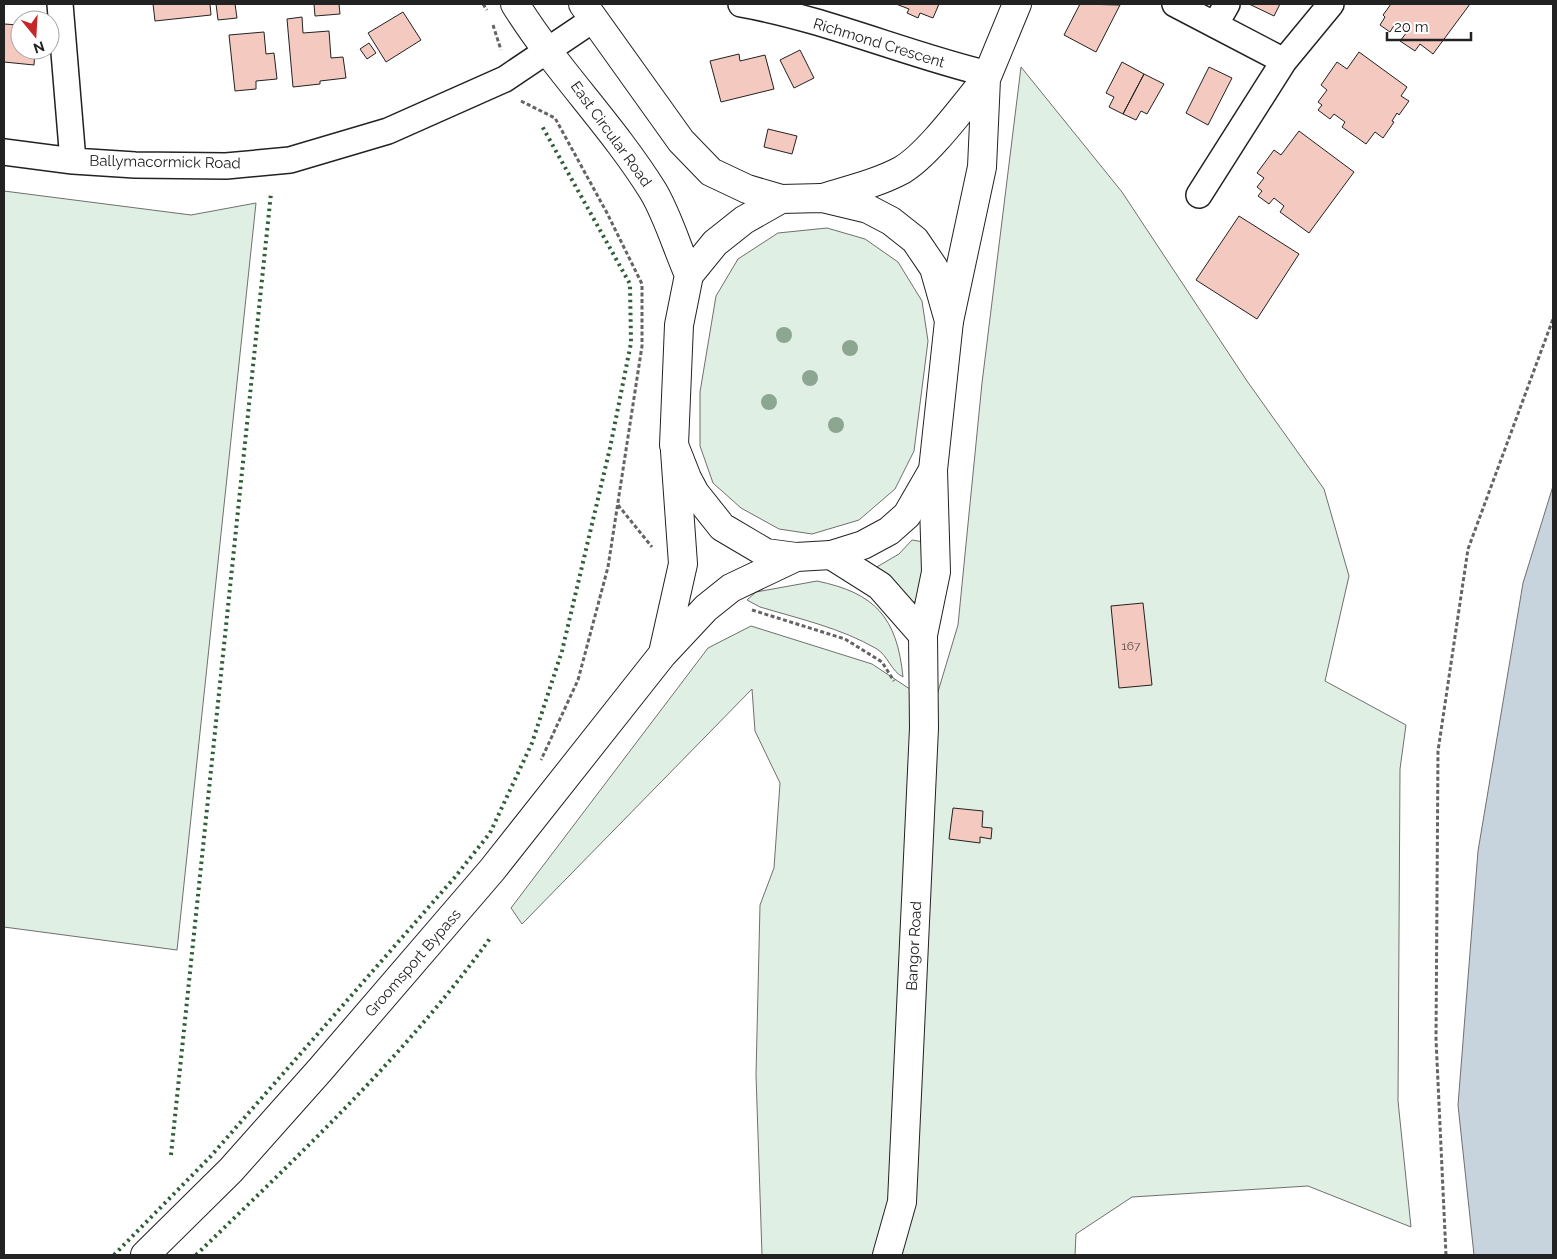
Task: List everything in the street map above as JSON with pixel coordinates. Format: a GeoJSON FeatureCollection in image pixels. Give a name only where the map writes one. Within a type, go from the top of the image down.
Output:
{"type":"FeatureCollection","features":[{"type":"Feature","properties":{"kind":"main road","name":"East Circular Road"},"geometry":{"type":"LineString","coordinates":[[515,4],[548,51],[612,131],[654,193],[689,276]]}},
{"type":"Feature","properties":{"kind":"main road"},"geometry":{"type":"LineString","coordinates":[[822,198],[872,183],[903,169],[935,140],[987,77],[1017,4]]}},
{"type":"Feature","properties":{"kind":"main road"},"geometry":{"type":"LineString","coordinates":[[588,11],[681,141],[711,172],[747,189],[781,199],[822,198],[868,208],[891,221],[915,240],[934,268],[949,321]]}},
{"type":"Feature","properties":{"kind":"main road","name":"Bangor Road"},"geometry":{"type":"LineString","coordinates":[[887,1255],[902,1202],[924,728],[923,635],[936,572],[933,470],[949,321],[982,167],[987,77]]}},
{"type":"Feature","properties":{"kind":"main road"},"geometry":{"type":"LineString","coordinates":[[689,276],[715,244],[744,220],[781,199]]}},
{"type":"Feature","properties":{"kind":"main road","name":"Groomsport Bypass"},"geometry":{"type":"LineString","coordinates":[[662,655],[682,564],[674,446],[679,325],[689,276]]}},
{"type":"Feature","properties":{"kind":"main road"},"geometry":{"type":"LineString","coordinates":[[674,446],[695,493],[722,528],[766,553],[796,557],[831,555],[863,545],[889,531],[907,515],[933,470]]}},
{"type":"Feature","properties":{"kind":"main road"},"geometry":{"type":"LineString","coordinates":[[831,555],[880,586],[923,635]]}},
{"type":"Feature","properties":{"kind":"main road","name":"Groomsport Bypass"},"geometry":{"type":"LineString","coordinates":[[145,1255],[232,1170],[320,1070],[492,870],[662,655],[706,608],[731,588],[796,557]]}},
{"type":"Feature","properties":{"kind":"street"},"geometry":{"type":"LineString","coordinates":[[60,4],[73,161]]}},
{"type":"Feature","properties":{"kind":"street","name":"Richmond Crescent"},"geometry":{"type":"LineString","coordinates":[[741,4],[763,8],[855,34],[987,77]]}},
{"type":"Feature","properties":{"kind":"street"},"geometry":{"type":"LineString","coordinates":[[1175,4],[1274,57]]}},
{"type":"Feature","properties":{"kind":"street"},"geometry":{"type":"LineString","coordinates":[[1215,25],[1227,4]]}},
{"type":"Feature","properties":{"kind":"street"},"geometry":{"type":"LineString","coordinates":[[1199,196],[1274,57],[1331,4]]}},
{"type":"Feature","properties":{"kind":"street","name":"Ballymacormick Road"},"geometry":{"type":"LineString","coordinates":[[4,152],[73,161],[135,165],[226,166],[290,160],[388,132],[505,79],[548,51],[588,11]]}},
{"type":"Feature","properties":{"kind":"path"},"geometry":{"type":"LineString","coordinates":[[483,4],[490,14]]}},
{"type":"Feature","properties":{"kind":"path"},"geometry":{"type":"LineString","coordinates":[[492,21],[502,52],[505,79],[523,103],[555,118],[608,213],[642,284],[642,346],[608,567],[578,680],[538,768]]}},
{"type":"Feature","properties":{"kind":"path"},"geometry":{"type":"LineString","coordinates":[[1446,1255],[1436,1039],[1438,752],[1468,549],[1553,319]]}},
{"type":"Feature","properties":{"kind":"path"},"geometry":{"type":"LineString","coordinates":[[618,505],[656,551]]}},
{"type":"Feature","properties":{"kind":"path"},"geometry":{"type":"LineString","coordinates":[[731,588],[749,609],[845,638],[882,662],[897,686]]}},
{"type":"Feature","properties":{"kind":"green space"},"geometry":{"type":"Polygon","coordinates":[[[1021,67],[1122,192],[1247,381],[1324,489],[1349,576],[1325,681],[1406,725],[1400,769],[1398,1101],[1411,1227],[1308,1186],[1132,1197],[1076,1234],[1075,1255],[762,1255],[756,1075],[760,905],[774,868],[780,783],[755,731],[752,689],[522,924],[511,908],[708,648],[751,626],[872,664],[934,705],[958,625],[982,383],[1021,67]]]}},
{"type":"Feature","properties":{"kind":"green space"},"geometry":{"type":"Polygon","coordinates":[[[4,191],[191,215],[256,203],[177,950],[4,927],[4,191]]]}},
{"type":"Feature","properties":{"kind":"green space"},"geometry":{"type":"Polygon","coordinates":[[[827,228],[865,239],[898,262],[922,301],[928,341],[914,451],[895,489],[859,520],[812,534],[779,529],[741,508],[713,483],[700,446],[700,392],[716,296],[738,259],[778,233],[827,228]]]}},
{"type":"Feature","properties":{"kind":"green space"},"geometry":{"type":"Polygon","coordinates":[[[912,540],[924,542],[924,598],[909,604],[875,568],[899,554],[912,540]]]}},
{"type":"Feature","properties":{"kind":"green space"},"geometry":{"type":"Polygon","coordinates":[[[817,581],[854,593],[868,601],[879,611],[888,623],[895,638],[903,677],[895,671],[881,652],[849,635],[760,607],[747,600],[756,592],[817,581]]]}},
{"type":"Feature","properties":{"kind":"shaded area"},"geometry":{"type":"Polygon","coordinates":[[[1553,486],[1553,1255],[1474,1255],[1458,1105],[1478,851],[1523,583],[1553,486]]]}},
{"type":"Feature","properties":{"kind":"building"},"geometry":{"type":"Polygon","coordinates":[[[153,4],[210,4],[211,15],[155,21],[153,4]]]}},
{"type":"Feature","properties":{"kind":"building"},"geometry":{"type":"Polygon","coordinates":[[[216,4],[235,4],[237,18],[218,20],[216,4]]]}},
{"type":"Feature","properties":{"kind":"building"},"geometry":{"type":"Polygon","coordinates":[[[314,4],[339,4],[340,14],[315,16],[314,4]]]}},
{"type":"Feature","properties":{"kind":"building"},"geometry":{"type":"Polygon","coordinates":[[[896,4],[939,4],[933,18],[920,13],[918,18],[907,13],[909,9],[896,4]]]}},
{"type":"Feature","properties":{"kind":"building"},"geometry":{"type":"Polygon","coordinates":[[[1080,4],[1120,5],[1096,52],[1064,35],[1080,4]]]}},
{"type":"Feature","properties":{"kind":"building"},"geometry":{"type":"Polygon","coordinates":[[[1249,4],[1280,4],[1274,16],[1249,4]]]}},
{"type":"Feature","properties":{"kind":"building"},"geometry":{"type":"Polygon","coordinates":[[[1391,4],[1470,4],[1433,54],[1420,44],[1415,51],[1400,41],[1407,32],[1395,24],[1390,32],[1380,25],[1385,17],[1383,15],[1391,4]]]}},
{"type":"Feature","properties":{"kind":"building"},"geometry":{"type":"Polygon","coordinates":[[[403,12],[421,40],[386,62],[368,33],[403,12]]]}},
{"type":"Feature","properties":{"kind":"building"},"geometry":{"type":"Polygon","coordinates":[[[302,17],[303,33],[329,31],[331,58],[343,57],[346,78],[320,81],[320,84],[293,87],[287,19],[302,17]]]}},
{"type":"Feature","properties":{"kind":"building"},"geometry":{"type":"Polygon","coordinates":[[[4,24],[10,24],[10,60],[34,60],[34,65],[4,62],[4,24]]]}},
{"type":"Feature","properties":{"kind":"building"},"geometry":{"type":"Polygon","coordinates":[[[264,32],[266,54],[274,53],[277,79],[256,81],[256,89],[235,91],[229,35],[264,32]]]}},
{"type":"Feature","properties":{"kind":"building"},"geometry":{"type":"Polygon","coordinates":[[[369,43],[376,53],[367,59],[360,49],[369,43]]]}},
{"type":"Feature","properties":{"kind":"building"},"geometry":{"type":"Polygon","coordinates":[[[800,50],[814,78],[794,88],[780,60],[800,50]]]}},
{"type":"Feature","properties":{"kind":"building"},"geometry":{"type":"Polygon","coordinates":[[[1359,52],[1407,87],[1401,96],[1409,101],[1399,115],[1397,113],[1392,121],[1394,122],[1383,138],[1375,132],[1366,144],[1342,127],[1345,122],[1334,114],[1330,119],[1318,110],[1322,105],[1318,102],[1327,90],[1321,85],[1337,62],[1347,69],[1359,52]]]}},
{"type":"Feature","properties":{"kind":"building"},"geometry":{"type":"Polygon","coordinates":[[[739,54],[740,61],[765,55],[774,89],[721,102],[710,61],[739,54]]]}},
{"type":"Feature","properties":{"kind":"building"},"geometry":{"type":"Polygon","coordinates":[[[1122,62],[1144,74],[1123,114],[1109,107],[1114,97],[1106,93],[1122,62]]]}},
{"type":"Feature","properties":{"kind":"building"},"geometry":{"type":"Polygon","coordinates":[[[1209,67],[1232,78],[1208,125],[1186,113],[1209,67]]]}},
{"type":"Feature","properties":{"kind":"building"},"geometry":{"type":"Polygon","coordinates":[[[1144,74],[1164,84],[1147,114],[1141,111],[1136,120],[1123,114],[1144,74]]]}},
{"type":"Feature","properties":{"kind":"building"},"geometry":{"type":"Polygon","coordinates":[[[768,129],[797,136],[792,154],[764,147],[768,129]]]}},
{"type":"Feature","properties":{"kind":"building"},"geometry":{"type":"Polygon","coordinates":[[[1299,131],[1354,172],[1309,233],[1280,212],[1284,206],[1274,198],[1269,204],[1258,196],[1262,191],[1257,187],[1264,178],[1257,173],[1274,150],[1281,155],[1299,131]]]}},
{"type":"Feature","properties":{"kind":"building"},"geometry":{"type":"Polygon","coordinates":[[[1239,216],[1299,254],[1257,319],[1196,280],[1239,216]]]}},
{"type":"Feature","properties":{"kind":"building"},"geometry":{"type":"Polygon","coordinates":[[[1143,603],[1152,685],[1119,688],[1111,606],[1143,603]]]}},
{"type":"Feature","properties":{"kind":"building"},"geometry":{"type":"Polygon","coordinates":[[[953,808],[983,811],[982,827],[992,828],[991,839],[980,837],[980,843],[949,839],[953,808]]]}},
{"type":"Feature","properties":{"kind":"hedge"},"geometry":{"type":"LineString","coordinates":[[114,1255],[211,1156],[455,877],[490,833],[532,743],[562,651],[610,448],[631,343],[630,284],[542,126]]}},
{"type":"Feature","properties":{"kind":"hedge"},"geometry":{"type":"LineString","coordinates":[[171,1155],[271,193]]}},
{"type":"Feature","properties":{"kind":"hedge"},"geometry":{"type":"LineString","coordinates":[[196,1255],[350,1103],[424,1022],[491,937]]}}]}
